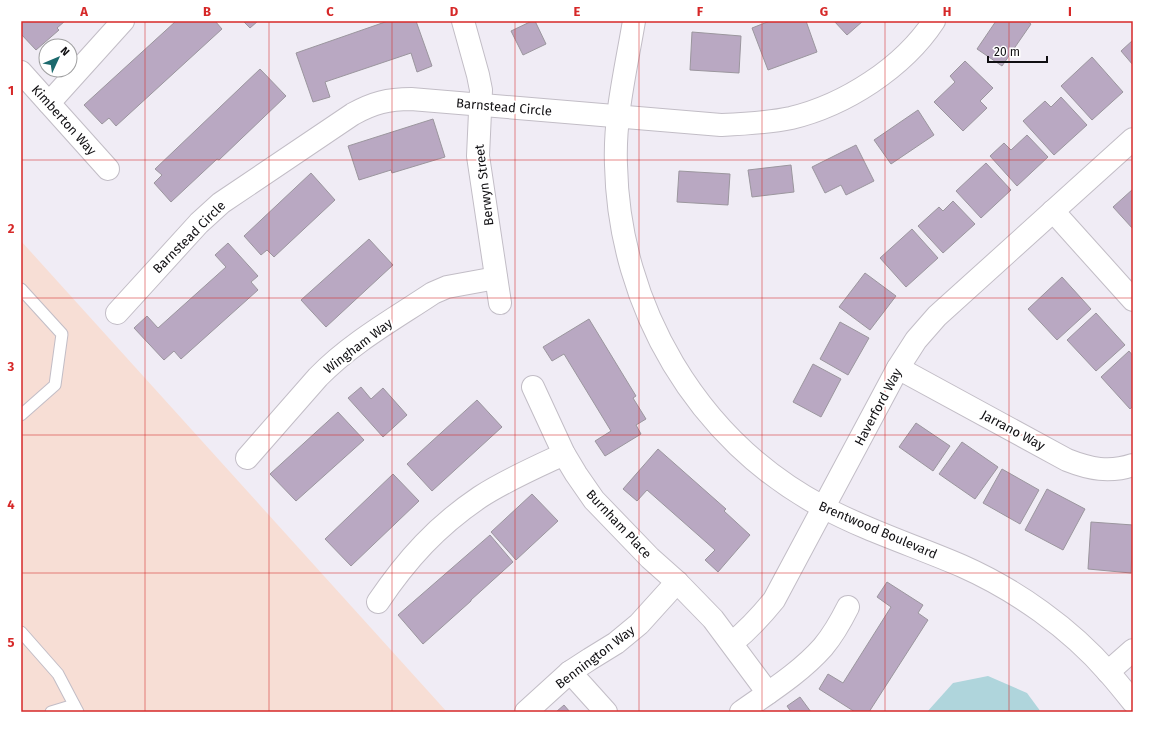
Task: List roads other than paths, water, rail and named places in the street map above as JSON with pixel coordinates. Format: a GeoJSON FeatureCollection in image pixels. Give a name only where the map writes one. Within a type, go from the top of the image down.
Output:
{"type":"FeatureCollection","features":[{"type":"Feature","properties":{"kind":"street"},"geometry":{"type":"LineString","coordinates":[[49,103],[123,21]]}},
{"type":"Feature","properties":{"kind":"street","name":"Berwyn Street"},"geometry":{"type":"LineString","coordinates":[[463,21],[481,90],[478,156],[500,303]]}},
{"type":"Feature","properties":{"kind":"street","name":"Brentwood Boulevard"},"geometry":{"type":"LineString","coordinates":[[634,21],[618,117],[616,164],[620,219],[628,260],[643,306],[664,349],[689,390],[720,427],[742,450],[766,471],[806,498],[852,522],[963,566],[1008,590],[1050,618],[1076,640],[1108,672],[1133,702]]}},
{"type":"Feature","properties":{"kind":"street","name":"Barnstead Circle"},"geometry":{"type":"LineString","coordinates":[[116,313],[200,223],[221,203],[353,114],[380,102],[395,99],[411,99],[721,125],[755,124],[806,114],[837,101],[867,85],[882,75],[908,53],[934,21]]}},
{"type":"Feature","properties":{"kind":"street","name":"Kimberton Way"},"geometry":{"type":"LineString","coordinates":[[21,72],[108,169]]}},
{"type":"Feature","properties":{"kind":"street","name":"Haverford Way"},"geometry":{"type":"LineString","coordinates":[[732,643],[756,622],[774,600],[898,368],[916,340],[937,316],[1133,139]]}},
{"type":"Feature","properties":{"kind":"street"},"geometry":{"type":"LineString","coordinates":[[1053,211],[1133,300]]}},
{"type":"Feature","properties":{"kind":"street","name":"Wingham Way"},"geometry":{"type":"LineString","coordinates":[[247,458],[318,377],[352,347],[433,293],[447,287],[496,278]]}},
{"type":"Feature","properties":{"kind":"street","name":"Jarrano Way"},"geometry":{"type":"LineString","coordinates":[[898,368],[1074,463],[1095,469],[1110,470],[1133,465]]}},
{"type":"Feature","properties":{"kind":"street","name":"Burnham Place"},"geometry":{"type":"LineString","coordinates":[[532,387],[564,454],[594,500],[650,558],[713,619],[732,643]]}},
{"type":"Feature","properties":{"kind":"street"},"geometry":{"type":"LineString","coordinates":[[378,602],[394,578],[423,544],[456,514],[506,482],[564,454]]}},
{"type":"Feature","properties":{"kind":"street","name":"Bennington Way"},"geometry":{"type":"LineString","coordinates":[[526,712],[570,672],[616,643],[639,624],[676,582]]}},
{"type":"Feature","properties":{"kind":"street"},"geometry":{"type":"LineString","coordinates":[[741,712],[804,666],[824,646],[840,623],[848,607]]}},
{"type":"Feature","properties":{"kind":"street"},"geometry":{"type":"LineString","coordinates":[[732,643],[768,692]]}},
{"type":"Feature","properties":{"kind":"street"},"geometry":{"type":"LineString","coordinates":[[1108,672],[1133,650]]}},
{"type":"Feature","properties":{"kind":"street"},"geometry":{"type":"LineString","coordinates":[[570,672],[606,712]]}},
{"type":"Feature","properties":{"kind":"lane"},"geometry":{"type":"LineString","coordinates":[[21,289],[62,334],[54,385],[21,416]]}},
{"type":"Feature","properties":{"kind":"lane"},"geometry":{"type":"LineString","coordinates":[[21,632],[58,674],[76,708],[51,712]]}},
{"type":"Feature","properties":{"kind":"water"},"geometry":{"type":"Polygon","coordinates":[[[988,676],[1027,693],[1041,712],[927,712],[953,683],[988,676]]]}}]}
